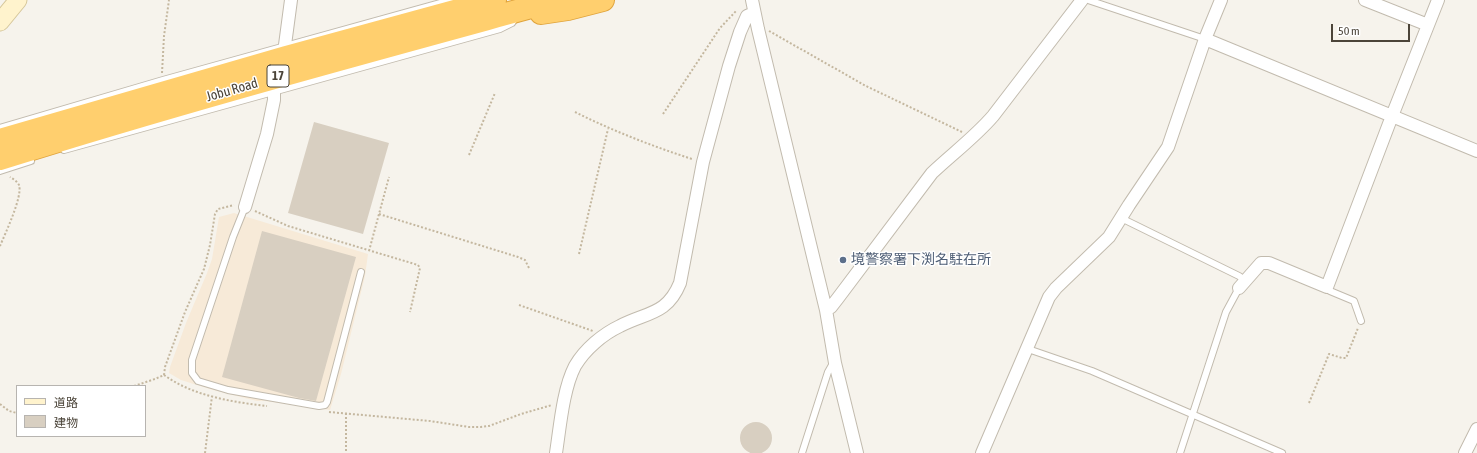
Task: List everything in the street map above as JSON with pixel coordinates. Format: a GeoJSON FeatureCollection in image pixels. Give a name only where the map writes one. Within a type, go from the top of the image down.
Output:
{"type":"FeatureCollection","features":[{"type":"Feature","properties":{"kind":"highway","name":"Jobu Road"},"geometry":{"type":"LineString","coordinates":[[1,149],[286,51],[494,0]]}},
{"type":"Feature","properties":{"kind":"highway","name":"Jobu Road"},"geometry":{"type":"LineString","coordinates":[[1,149],[40,152],[557,0]]}},
{"type":"Feature","properties":{"kind":"highway"},"geometry":{"type":"LineString","coordinates":[[485,20],[568,9],[603,0]]}},
{"type":"Feature","properties":{"kind":"main road"},"geometry":{"type":"LineString","coordinates":[[1,18],[18,0]]}},
{"type":"Feature","properties":{"kind":"street"},"geometry":{"type":"LineString","coordinates":[[286,51],[292,0]]}},
{"type":"Feature","properties":{"kind":"street"},"geometry":{"type":"LineString","coordinates":[[826,310],[831,307],[838,298],[932,173],[993,116],[1082,0]]}},
{"type":"Feature","properties":{"kind":"street"},"geometry":{"type":"LineString","coordinates":[[982,453],[1028,349],[1040,315],[1049,297],[1056,288],[1104,243],[1114,231],[1129,205],[1168,147],[1205,39],[1221,0]]}},
{"type":"Feature","properties":{"kind":"street"},"geometry":{"type":"LineString","coordinates":[[1365,0],[1428,24]]}},
{"type":"Feature","properties":{"kind":"street"},"geometry":{"type":"LineString","coordinates":[[1242,285],[1261,263],[1269,263],[1327,287],[1438,0]]}},
{"type":"Feature","properties":{"kind":"street"},"geometry":{"type":"LineString","coordinates":[[753,5],[826,310],[835,363],[857,453]]}},
{"type":"Feature","properties":{"kind":"street"},"geometry":{"type":"LineString","coordinates":[[556,453],[565,401],[571,377],[576,366],[584,355],[602,337],[621,325],[653,313],[665,305],[675,294],[680,283],[703,162],[729,66],[740,32],[753,5]]}},
{"type":"Feature","properties":{"kind":"street"},"geometry":{"type":"LineString","coordinates":[[1205,39],[1477,151]]}},
{"type":"Feature","properties":{"kind":"street"},"geometry":{"type":"LineString","coordinates":[[245,207],[267,134],[274,100],[272,85]]}},
{"type":"Feature","properties":{"kind":"street"},"geometry":{"type":"LineString","coordinates":[[1465,453],[1477,429]]}},
{"type":"Feature","properties":{"kind":"lane"},"geometry":{"type":"LineString","coordinates":[[1,149],[163,80],[286,51],[451,0]]}},
{"type":"Feature","properties":{"kind":"lane"},"geometry":{"type":"LineString","coordinates":[[1088,0],[1205,39]]}},
{"type":"Feature","properties":{"kind":"lane"},"geometry":{"type":"LineString","coordinates":[[61,151],[272,85],[500,29],[512,23],[516,17]]}},
{"type":"Feature","properties":{"kind":"lane"},"geometry":{"type":"LineString","coordinates":[[245,207],[233,237],[192,360],[192,373],[198,380],[228,390],[318,406],[326,405],[361,272]]}},
{"type":"Feature","properties":{"kind":"lane"},"geometry":{"type":"LineString","coordinates":[[1121,218],[1239,276],[1242,285],[1226,312],[1180,453]]}},
{"type":"Feature","properties":{"kind":"lane"},"geometry":{"type":"LineString","coordinates":[[1327,287],[1330,291],[1354,301],[1361,321]]}},
{"type":"Feature","properties":{"kind":"lane"},"geometry":{"type":"LineString","coordinates":[[1028,349],[1092,371],[1282,453]]}},
{"type":"Feature","properties":{"kind":"lane"},"geometry":{"type":"LineString","coordinates":[[802,453],[828,372],[835,363]]}},
{"type":"Feature","properties":{"kind":"path"},"geometry":{"type":"LineString","coordinates":[[163,80],[162,69],[164,36],[169,0]]}},
{"type":"Feature","properties":{"kind":"path"},"geometry":{"type":"LineString","coordinates":[[663,114],[720,28],[735,11],[745,4],[753,5]]}},
{"type":"Feature","properties":{"kind":"path"},"geometry":{"type":"LineString","coordinates":[[758,30],[767,30],[866,86],[972,137]]}},
{"type":"Feature","properties":{"kind":"path"},"geometry":{"type":"LineString","coordinates":[[468,155],[495,93]]}},
{"type":"Feature","properties":{"kind":"path"},"geometry":{"type":"LineString","coordinates":[[575,112],[608,129],[654,147],[703,162]]}},
{"type":"Feature","properties":{"kind":"path"},"geometry":{"type":"LineString","coordinates":[[579,254],[608,129]]}},
{"type":"Feature","properties":{"kind":"path"},"geometry":{"type":"LineString","coordinates":[[0,246],[13,216],[20,190],[16,181],[10,177],[1,149]]}},
{"type":"Feature","properties":{"kind":"path"},"geometry":{"type":"LineString","coordinates":[[369,251],[389,177]]}},
{"type":"Feature","properties":{"kind":"path"},"geometry":{"type":"LineString","coordinates":[[164,375],[165,367],[185,312],[204,269],[215,214],[218,209],[233,205],[245,207],[288,226],[418,265],[420,268],[410,312]]}},
{"type":"Feature","properties":{"kind":"path"},"geometry":{"type":"LineString","coordinates":[[379,214],[518,257],[525,260],[529,268]]}},
{"type":"Feature","properties":{"kind":"path"},"geometry":{"type":"LineString","coordinates":[[519,305],[597,333],[602,337]]}},
{"type":"Feature","properties":{"kind":"path"},"geometry":{"type":"LineString","coordinates":[[1309,403],[1329,354],[1346,358],[1361,321]]}},
{"type":"Feature","properties":{"kind":"path"},"geometry":{"type":"LineString","coordinates":[[138,385],[155,380],[164,375]]}},
{"type":"Feature","properties":{"kind":"path"},"geometry":{"type":"LineString","coordinates":[[164,375],[182,386],[212,396],[245,404],[267,406]]}},
{"type":"Feature","properties":{"kind":"path"},"geometry":{"type":"LineString","coordinates":[[205,453],[212,396]]}},
{"type":"Feature","properties":{"kind":"path"},"geometry":{"type":"LineString","coordinates":[[328,412],[430,420],[469,427],[481,427],[489,426],[521,414],[565,401]]}},
{"type":"Feature","properties":{"kind":"path"},"geometry":{"type":"LineString","coordinates":[[0,404],[9,411],[16,413]]}},
{"type":"Feature","properties":{"kind":"path"},"geometry":{"type":"LineString","coordinates":[[346,413],[346,453]]}},
{"type":"Feature","properties":{"kind":"shaded area"},"geometry":{"type":"Polygon","coordinates":[[[234,213],[368,254],[365,276],[341,374],[330,410],[257,401],[181,380],[169,373],[186,323],[212,259],[219,217],[234,213]]]}},
{"type":"Feature","properties":{"kind":"building"},"geometry":{"type":"Polygon","coordinates":[[[314,122],[389,143],[363,234],[288,213],[314,122]]]}},
{"type":"Feature","properties":{"kind":"building"},"geometry":{"type":"Polygon","coordinates":[[[262,231],[356,257],[316,401],[299,398],[222,377],[262,231]]]}},
{"type":"Feature","properties":{"kind":"building"},"geometry":{"type":"Polygon","coordinates":[[[759,422],[765,424],[770,429],[772,438],[770,447],[765,452],[753,454],[747,452],[742,447],[740,435],[742,429],[747,424],[759,422]]]}},
{"type":"Feature","properties":{"kind":"place","name":"境警察署下渕名駐在所"},"geometry":{"type":"Point","coordinates":[843,260]}}]}
